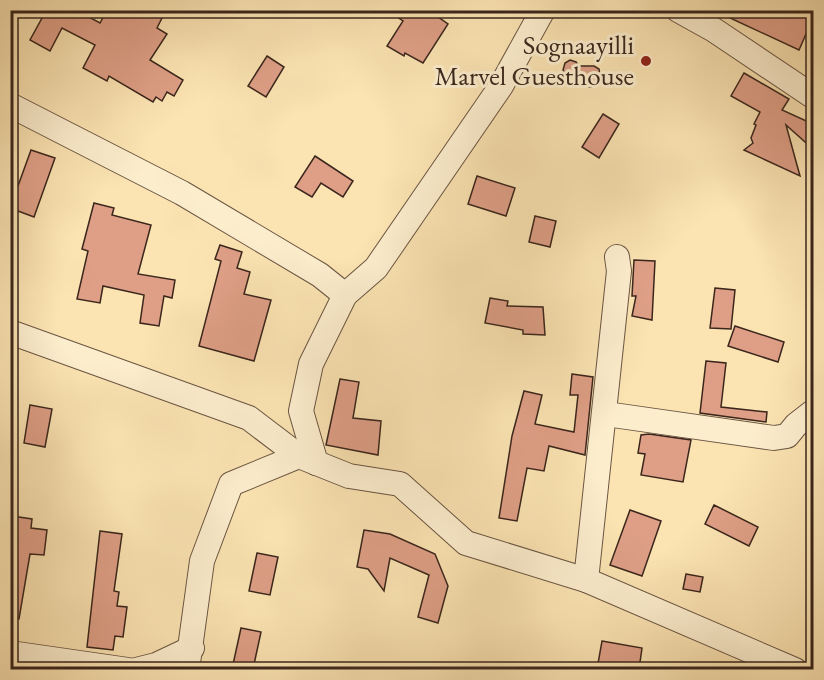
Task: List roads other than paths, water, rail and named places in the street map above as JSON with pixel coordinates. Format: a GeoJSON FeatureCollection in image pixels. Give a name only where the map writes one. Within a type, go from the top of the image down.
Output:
{"type":"FeatureCollection","features":[{"type":"Feature","properties":{"kind":"street"},"geometry":{"type":"LineString","coordinates":[[678,10],[714,30],[813,98]]}},
{"type":"Feature","properties":{"kind":"street"},"geometry":{"type":"LineString","coordinates":[[307,460],[301,411],[311,364],[345,295],[376,268],[501,86],[535,14]]}},
{"type":"Feature","properties":{"kind":"street"},"geometry":{"type":"LineString","coordinates":[[10,105],[182,193],[320,275],[345,295]]}},
{"type":"Feature","properties":{"kind":"street"},"geometry":{"type":"LineString","coordinates":[[586,580],[606,414],[619,271],[617,257]]}},
{"type":"Feature","properties":{"kind":"street"},"geometry":{"type":"LineString","coordinates":[[10,332],[249,418],[307,460],[349,476],[400,484],[466,543],[586,580],[795,669]]}},
{"type":"Feature","properties":{"kind":"street"},"geometry":{"type":"LineString","coordinates":[[606,414],[774,438],[787,436],[796,424],[813,411]]}},
{"type":"Feature","properties":{"kind":"street"},"geometry":{"type":"LineString","coordinates":[[136,669],[189,659],[202,561],[231,484],[307,460]]}},
{"type":"Feature","properties":{"kind":"street"},"geometry":{"type":"LineString","coordinates":[[10,653],[128,669]]}},
{"type":"Feature","properties":{"kind":"place","name":"Sognaayilli Marvel Guesthouse"},"geometry":{"type":"Point","coordinates":[646,61]}}]}
